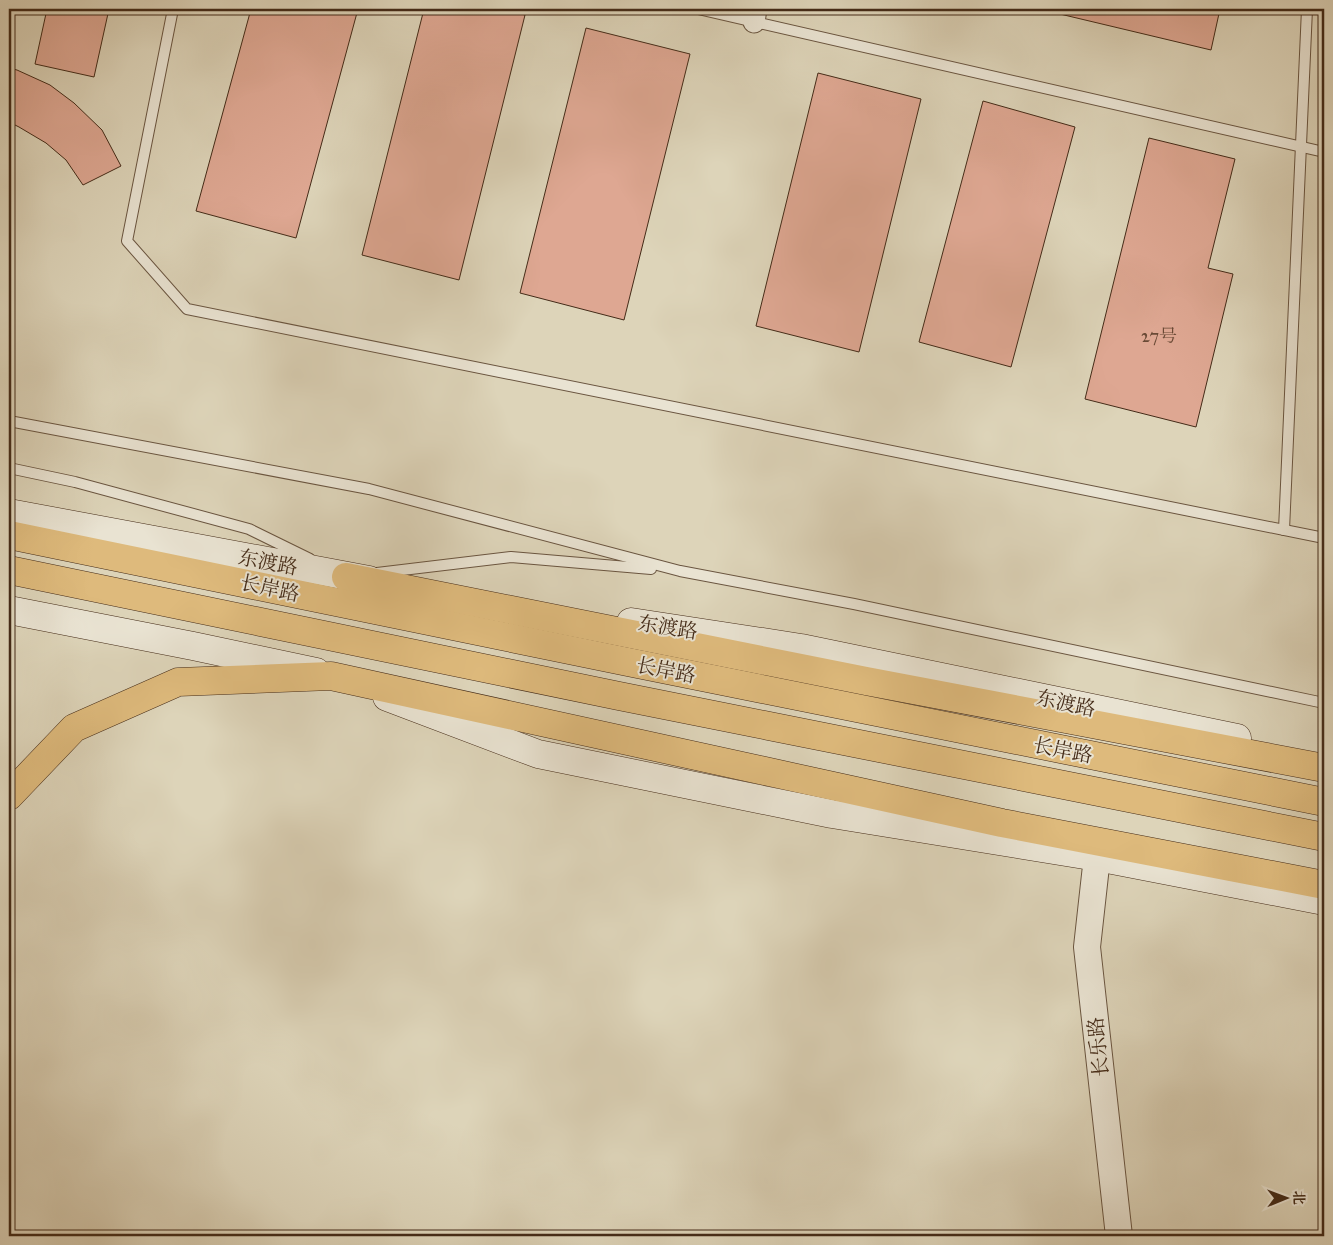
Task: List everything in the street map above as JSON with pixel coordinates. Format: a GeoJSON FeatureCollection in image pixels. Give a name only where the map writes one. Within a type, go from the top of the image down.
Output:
{"type":"FeatureCollection","features":[{"type":"Feature","properties":{"kind":"main road","name":"东渡路"},"geometry":{"type":"LineString","coordinates":[[9,513],[346,577],[801,648],[1324,756]]}},
{"type":"Feature","properties":{"kind":"main road","name":"长岸路"},"geometry":{"type":"LineString","coordinates":[[9,535],[1324,802]]}},
{"type":"Feature","properties":{"kind":"main road","name":"长岸路"},"geometry":{"type":"LineString","coordinates":[[9,570],[629,698],[1324,837]]}},
{"type":"Feature","properties":{"kind":"main road"},"geometry":{"type":"LineString","coordinates":[[346,577],[866,681],[1324,768]]}},
{"type":"Feature","properties":{"kind":"main road"},"geometry":{"type":"LineString","coordinates":[[9,610],[193,646],[1002,823],[1324,885]]}},
{"type":"Feature","properties":{"kind":"main road"},"geometry":{"type":"LineString","coordinates":[[9,796],[74,728],[178,682],[331,676],[538,754],[832,814],[1097,857],[1324,901]]}},
{"type":"Feature","properties":{"kind":"street","name":"长乐路"},"geometry":{"type":"LineString","coordinates":[[1097,857],[1087,947],[1120,1236]]}},
{"type":"Feature","properties":{"kind":"lane"},"geometry":{"type":"LineString","coordinates":[[173,9],[127,241],[187,309],[1324,538]]}},
{"type":"Feature","properties":{"kind":"lane"},"geometry":{"type":"LineString","coordinates":[[698,9],[755,15],[1324,152]]}},
{"type":"Feature","properties":{"kind":"lane"},"geometry":{"type":"LineString","coordinates":[[1284,530],[1307,9]]}},
{"type":"Feature","properties":{"kind":"lane"},"geometry":{"type":"LineString","coordinates":[[9,422],[369,489],[680,571],[854,604],[1324,703]]}},
{"type":"Feature","properties":{"kind":"lane"},"geometry":{"type":"LineString","coordinates":[[9,468],[75,482],[250,529],[346,577],[511,557],[680,571]]}},
{"type":"Feature","properties":{"kind":"building"},"geometry":{"type":"Polygon","coordinates":[[[47,9],[109,9],[94,77],[35,64],[47,9]]]}},
{"type":"Feature","properties":{"kind":"building"},"geometry":{"type":"Polygon","coordinates":[[[251,9],[358,9],[296,238],[196,211],[251,9]]]}},
{"type":"Feature","properties":{"kind":"building"},"geometry":{"type":"Polygon","coordinates":[[[424,9],[502,9],[525,15],[459,280],[362,255],[424,9]]]}},
{"type":"Feature","properties":{"kind":"building"},"geometry":{"type":"Polygon","coordinates":[[[1039,9],[1220,9],[1211,50],[1039,9]]]}},
{"type":"Feature","properties":{"kind":"building"},"geometry":{"type":"Polygon","coordinates":[[[586,28],[690,54],[624,320],[520,293],[586,28]]]}},
{"type":"Feature","properties":{"kind":"building"},"geometry":{"type":"Polygon","coordinates":[[[9,68],[50,85],[74,103],[102,130],[121,166],[83,185],[66,160],[46,143],[9,122],[9,68]]]}},
{"type":"Feature","properties":{"kind":"building"},"geometry":{"type":"Polygon","coordinates":[[[818,73],[921,99],[859,352],[756,326],[818,73]]]}},
{"type":"Feature","properties":{"kind":"building"},"geometry":{"type":"Polygon","coordinates":[[[983,101],[1075,127],[1011,367],[919,342],[983,101]]]}},
{"type":"Feature","properties":{"kind":"building"},"geometry":{"type":"Polygon","coordinates":[[[1149,138],[1235,159],[1208,268],[1233,274],[1196,427],[1085,399],[1149,138]]]}}]}
